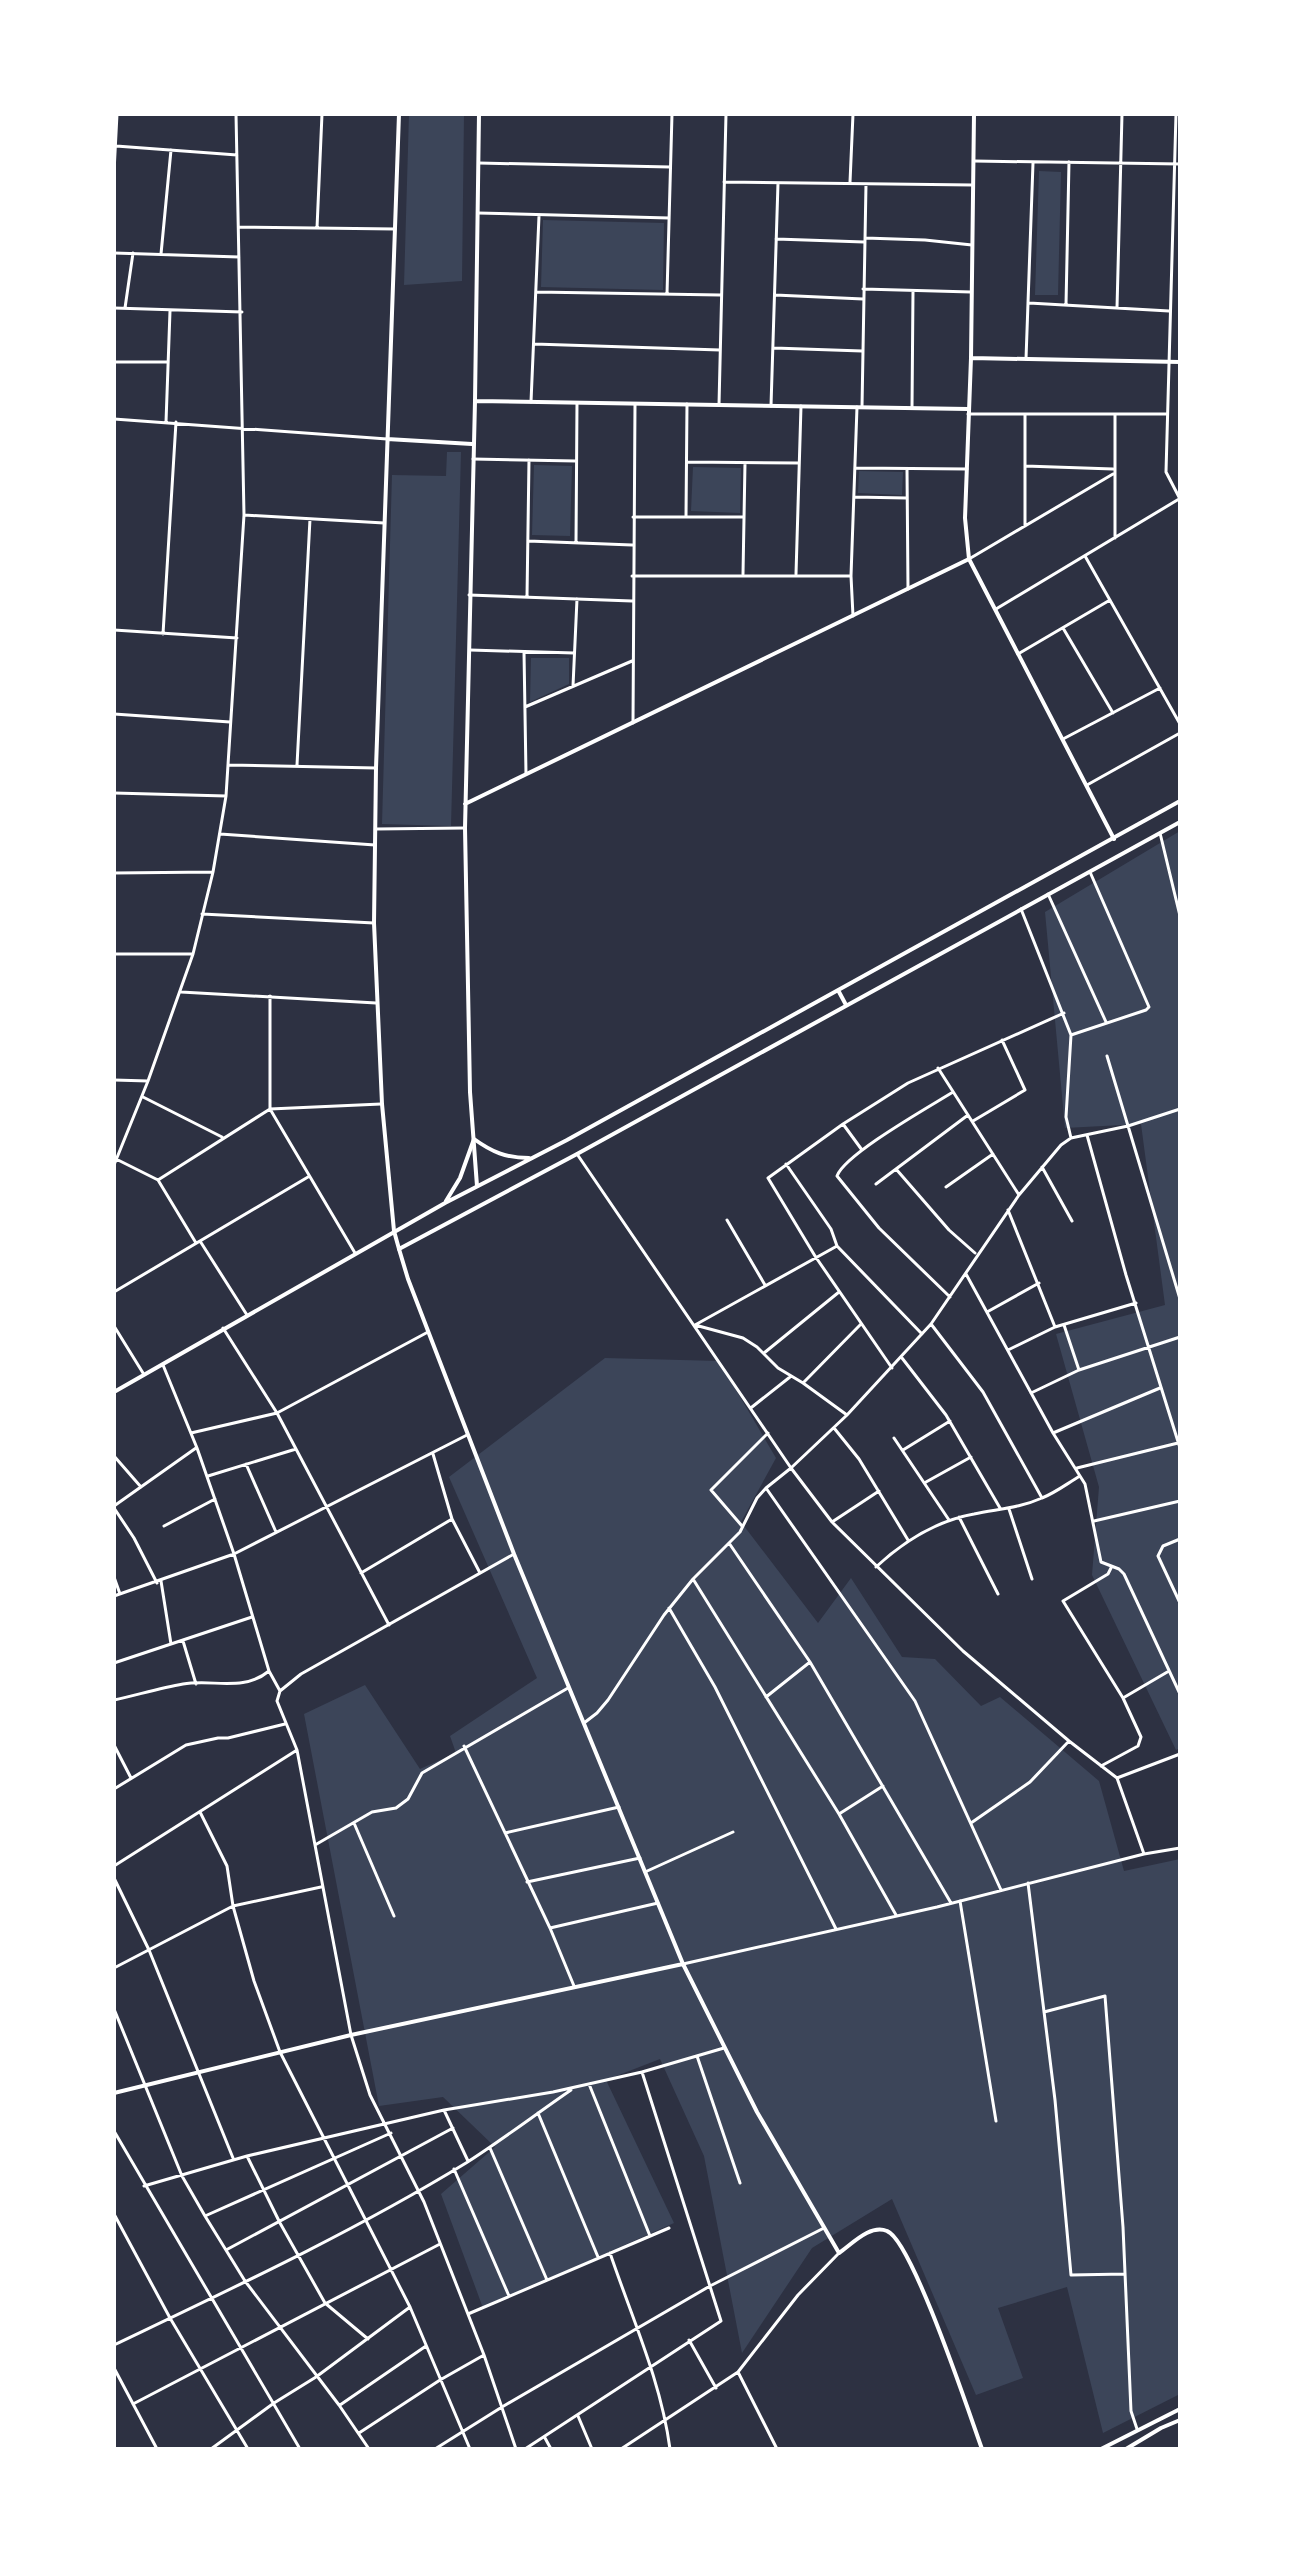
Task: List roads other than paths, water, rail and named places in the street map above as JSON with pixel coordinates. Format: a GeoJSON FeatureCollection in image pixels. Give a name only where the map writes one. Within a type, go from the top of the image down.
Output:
{"type":"FeatureCollection","features":[{"type":"Feature","properties":{"kind":"street"},"geometry":{"type":"LineString","coordinates":[[114,172],[117,114]]}},
{"type":"Feature","properties":{"kind":"street"},"geometry":{"type":"LineString","coordinates":[[114,1165],[193,954],[213,872],[226,796],[244,515],[236,114]]}},
{"type":"Feature","properties":{"kind":"street"},"geometry":{"type":"LineString","coordinates":[[317,228],[322,114]]}},
{"type":"Feature","properties":{"kind":"street"},"geometry":{"type":"LineString","coordinates":[[399,114],[376,768],[374,923],[382,1104],[394,1231],[428,1332],[514,1554],[683,1964],[757,2112],[839,2253]]}},
{"type":"Feature","properties":{"kind":"street"},"geometry":{"type":"LineString","coordinates":[[477,1186],[470,1092],[465,804],[479,114]]}},
{"type":"Feature","properties":{"kind":"street"},"geometry":{"type":"LineString","coordinates":[[667,294],[672,114]]}},
{"type":"Feature","properties":{"kind":"street"},"geometry":{"type":"LineString","coordinates":[[719,405],[726,114]]}},
{"type":"Feature","properties":{"kind":"street"},"geometry":{"type":"LineString","coordinates":[[850,184],[853,114]]}},
{"type":"Feature","properties":{"kind":"street"},"geometry":{"type":"LineString","coordinates":[[974,114],[966,542],[969,559],[1114,839]]}},
{"type":"Feature","properties":{"kind":"street"},"geometry":{"type":"LineString","coordinates":[[1117,308],[1122,114]]}},
{"type":"Feature","properties":{"kind":"street"},"geometry":{"type":"LineString","coordinates":[[996,609],[1180,499],[1166,472],[1176,114]]}},
{"type":"Feature","properties":{"kind":"street"},"geometry":{"type":"LineString","coordinates":[[116,146],[237,155]]}},
{"type":"Feature","properties":{"kind":"street"},"geometry":{"type":"LineString","coordinates":[[161,254],[171,150]]}},
{"type":"Feature","properties":{"kind":"street"},"geometry":{"type":"LineString","coordinates":[[974,161],[1177,164]]}},
{"type":"Feature","properties":{"kind":"street"},"geometry":{"type":"LineString","coordinates":[[1026,359],[1033,162]]}},
{"type":"Feature","properties":{"kind":"street"},"geometry":{"type":"LineString","coordinates":[[1066,305],[1069,162]]}},
{"type":"Feature","properties":{"kind":"street"},"geometry":{"type":"LineString","coordinates":[[479,163],[670,167]]}},
{"type":"Feature","properties":{"kind":"street"},"geometry":{"type":"LineString","coordinates":[[724,182],[973,185]]}},
{"type":"Feature","properties":{"kind":"street"},"geometry":{"type":"LineString","coordinates":[[771,406],[778,183]]}},
{"type":"Feature","properties":{"kind":"street"},"geometry":{"type":"LineString","coordinates":[[853,616],[851,576],[866,184]]}},
{"type":"Feature","properties":{"kind":"street"},"geometry":{"type":"LineString","coordinates":[[478,213],[669,218]]}},
{"type":"Feature","properties":{"kind":"street"},"geometry":{"type":"LineString","coordinates":[[531,402],[539,216]]}},
{"type":"Feature","properties":{"kind":"street"},"geometry":{"type":"LineString","coordinates":[[238,227],[395,229]]}},
{"type":"Feature","properties":{"kind":"street"},"geometry":{"type":"LineString","coordinates":[[776,239],[925,240],[972,245]]}},
{"type":"Feature","properties":{"kind":"street"},"geometry":{"type":"LineString","coordinates":[[114,253],[239,257]]}},
{"type":"Feature","properties":{"kind":"street"},"geometry":{"type":"LineString","coordinates":[[125,308],[133,253]]}},
{"type":"Feature","properties":{"kind":"street"},"geometry":{"type":"LineString","coordinates":[[863,289],[971,292]]}},
{"type":"Feature","properties":{"kind":"street"},"geometry":{"type":"LineString","coordinates":[[912,408],[913,291]]}},
{"type":"Feature","properties":{"kind":"street"},"geometry":{"type":"LineString","coordinates":[[536,292],[722,295]]}},
{"type":"Feature","properties":{"kind":"street"},"geometry":{"type":"LineString","coordinates":[[774,295],[863,299]]}},
{"type":"Feature","properties":{"kind":"street"},"geometry":{"type":"LineString","coordinates":[[1027,303],[1169,311]]}},
{"type":"Feature","properties":{"kind":"street"},"geometry":{"type":"LineString","coordinates":[[114,308],[242,312]]}},
{"type":"Feature","properties":{"kind":"street"},"geometry":{"type":"LineString","coordinates":[[166,422],[170,311]]}},
{"type":"Feature","properties":{"kind":"street"},"geometry":{"type":"LineString","coordinates":[[534,344],[720,350]]}},
{"type":"Feature","properties":{"kind":"street"},"geometry":{"type":"LineString","coordinates":[[773,348],[862,351]]}},
{"type":"Feature","properties":{"kind":"street"},"geometry":{"type":"LineString","coordinates":[[971,358],[1180,362]]}},
{"type":"Feature","properties":{"kind":"street"},"geometry":{"type":"LineString","coordinates":[[114,362],[168,362]]}},
{"type":"Feature","properties":{"kind":"street"},"geometry":{"type":"LineString","coordinates":[[475,401],[912,408],[1025,414],[1167,414]]}},
{"type":"Feature","properties":{"kind":"street"},"geometry":{"type":"LineString","coordinates":[[576,543],[577,403]]}},
{"type":"Feature","properties":{"kind":"street"},"geometry":{"type":"LineString","coordinates":[[633,723],[635,404]]}},
{"type":"Feature","properties":{"kind":"street"},"geometry":{"type":"LineString","coordinates":[[686,517],[687,404]]}},
{"type":"Feature","properties":{"kind":"street"},"geometry":{"type":"LineString","coordinates":[[796,575],[801,406]]}},
{"type":"Feature","properties":{"kind":"street"},"geometry":{"type":"LineString","coordinates":[[1025,414],[1025,527]]}},
{"type":"Feature","properties":{"kind":"street"},"geometry":{"type":"LineString","coordinates":[[1115,414],[1115,539]]}},
{"type":"Feature","properties":{"kind":"street"},"geometry":{"type":"LineString","coordinates":[[114,419],[473,444]]}},
{"type":"Feature","properties":{"kind":"street"},"geometry":{"type":"LineString","coordinates":[[163,634],[176,422]]}},
{"type":"Feature","properties":{"kind":"street"},"geometry":{"type":"LineString","coordinates":[[473,459],[576,461]]}},
{"type":"Feature","properties":{"kind":"street"},"geometry":{"type":"LineString","coordinates":[[527,597],[529,460]]}},
{"type":"Feature","properties":{"kind":"street"},"geometry":{"type":"LineString","coordinates":[[687,462],[799,463]]}},
{"type":"Feature","properties":{"kind":"street"},"geometry":{"type":"LineString","coordinates":[[743,574],[745,463]]}},
{"type":"Feature","properties":{"kind":"street"},"geometry":{"type":"LineString","coordinates":[[1025,466],[1113,472]]}},
{"type":"Feature","properties":{"kind":"street"},"geometry":{"type":"LineString","coordinates":[[855,468],[967,469]]}},
{"type":"Feature","properties":{"kind":"street"},"geometry":{"type":"LineString","coordinates":[[907,469],[908,589]]}},
{"type":"Feature","properties":{"kind":"street"},"geometry":{"type":"LineString","coordinates":[[465,804],[969,559],[1113,472]]}},
{"type":"Feature","properties":{"kind":"street"},"geometry":{"type":"LineString","coordinates":[[854,497],[906,498]]}},
{"type":"Feature","properties":{"kind":"street"},"geometry":{"type":"LineString","coordinates":[[244,515],[384,523]]}},
{"type":"Feature","properties":{"kind":"street"},"geometry":{"type":"LineString","coordinates":[[633,517],[744,517]]}},
{"type":"Feature","properties":{"kind":"street"},"geometry":{"type":"LineString","coordinates":[[297,765],[310,519]]}},
{"type":"Feature","properties":{"kind":"street"},"geometry":{"type":"LineString","coordinates":[[528,541],[633,545]]}},
{"type":"Feature","properties":{"kind":"street"},"geometry":{"type":"LineString","coordinates":[[1085,556],[1180,724]]}},
{"type":"Feature","properties":{"kind":"street"},"geometry":{"type":"LineString","coordinates":[[632,576],[851,576]]}},
{"type":"Feature","properties":{"kind":"street"},"geometry":{"type":"LineString","coordinates":[[469,595],[632,601]]}},
{"type":"Feature","properties":{"kind":"street"},"geometry":{"type":"LineString","coordinates":[[573,686],[577,599]]}},
{"type":"Feature","properties":{"kind":"street"},"geometry":{"type":"LineString","coordinates":[[1018,654],[1110,600]]}},
{"type":"Feature","properties":{"kind":"street"},"geometry":{"type":"LineString","coordinates":[[1063,628],[1113,713]]}},
{"type":"Feature","properties":{"kind":"street"},"geometry":{"type":"LineString","coordinates":[[114,630],[237,638]]}},
{"type":"Feature","properties":{"kind":"street"},"geometry":{"type":"LineString","coordinates":[[468,650],[574,653]]}},
{"type":"Feature","properties":{"kind":"street"},"geometry":{"type":"LineString","coordinates":[[524,652],[526,774]]}},
{"type":"Feature","properties":{"kind":"street"},"geometry":{"type":"LineString","coordinates":[[525,707],[632,661]]}},
{"type":"Feature","properties":{"kind":"street"},"geometry":{"type":"LineString","coordinates":[[1063,739],[1160,688]]}},
{"type":"Feature","properties":{"kind":"street"},"geometry":{"type":"LineString","coordinates":[[114,714],[230,722]]}},
{"type":"Feature","properties":{"kind":"street"},"geometry":{"type":"LineString","coordinates":[[1087,785],[1180,733]]}},
{"type":"Feature","properties":{"kind":"street"},"geometry":{"type":"LineString","coordinates":[[227,765],[376,768]]}},
{"type":"Feature","properties":{"kind":"street"},"geometry":{"type":"LineString","coordinates":[[114,793],[226,796]]}},
{"type":"Feature","properties":{"kind":"street"},"geometry":{"type":"LineString","coordinates":[[114,1392],[394,1231],[567,1140],[1180,801]]}},
{"type":"Feature","properties":{"kind":"street"},"geometry":{"type":"LineString","coordinates":[[399,1249],[1180,822]]}},
{"type":"Feature","properties":{"kind":"street"},"geometry":{"type":"LineString","coordinates":[[375,829],[465,828]]}},
{"type":"Feature","properties":{"kind":"street"},"geometry":{"type":"LineString","coordinates":[[1160,833],[1180,916]]}},
{"type":"Feature","properties":{"kind":"street"},"geometry":{"type":"LineString","coordinates":[[220,834],[375,845]]}},
{"type":"Feature","properties":{"kind":"street"},"geometry":{"type":"LineString","coordinates":[[114,873],[213,872]]}},
{"type":"Feature","properties":{"kind":"street"},"geometry":{"type":"LineString","coordinates":[[1071,1035],[1149,1007],[1090,872]]}},
{"type":"Feature","properties":{"kind":"street"},"geometry":{"type":"LineString","coordinates":[[1048,894],[1106,1022]]}},
{"type":"Feature","properties":{"kind":"street"},"geometry":{"type":"LineString","coordinates":[[1021,909],[1071,1035],[1065,1106],[1071,1138]]}},
{"type":"Feature","properties":{"kind":"street"},"geometry":{"type":"LineString","coordinates":[[202,914],[374,923]]}},
{"type":"Feature","properties":{"kind":"street"},"geometry":{"type":"LineString","coordinates":[[114,954],[193,954]]}},
{"type":"Feature","properties":{"kind":"street"},"geometry":{"type":"LineString","coordinates":[[838,990],[846,1005]]}},
{"type":"Feature","properties":{"kind":"street"},"geometry":{"type":"LineString","coordinates":[[180,992],[376,1003]]}},
{"type":"Feature","properties":{"kind":"street"},"geometry":{"type":"LineString","coordinates":[[270,996],[270,1109],[355,1254]]}},
{"type":"Feature","properties":{"kind":"street"},"geometry":{"type":"LineString","coordinates":[[892,1368],[768,1181],[771,1175],[843,1124],[908,1083],[1064,1013]]}},
{"type":"Feature","properties":{"kind":"street"},"geometry":{"type":"LineString","coordinates":[[972,1121],[1025,1090],[1002,1040]]}},
{"type":"Feature","properties":{"kind":"street"},"geometry":{"type":"LineString","coordinates":[[1107,1056],[1180,1299]]}},
{"type":"Feature","properties":{"kind":"street"},"geometry":{"type":"LineString","coordinates":[[938,1068],[1019,1195]]}},
{"type":"Feature","properties":{"kind":"street"},"geometry":{"type":"LineString","coordinates":[[114,1080],[148,1081]]}},
{"type":"Feature","properties":{"kind":"street"},"geometry":{"type":"LineString","coordinates":[[950,1297],[879,1228],[837,1176],[840,1169],[862,1150],[953,1092]]}},
{"type":"Feature","properties":{"kind":"street"},"geometry":{"type":"LineString","coordinates":[[142,1097],[222,1137]]}},
{"type":"Feature","properties":{"kind":"street"},"geometry":{"type":"LineString","coordinates":[[158,1180],[270,1109],[382,1104]]}},
{"type":"Feature","properties":{"kind":"street"},"geometry":{"type":"LineString","coordinates":[[584,1723],[608,1700],[669,1608],[743,1527],[757,1498],[847,1415],[931,1324],[1008,1210],[1061,1145],[1071,1138],[1128,1126],[1180,1109]]}},
{"type":"Feature","properties":{"kind":"street"},"geometry":{"type":"LineString","coordinates":[[876,1184],[968,1115]]}},
{"type":"Feature","properties":{"kind":"street"},"geometry":{"type":"LineString","coordinates":[[843,1124],[862,1150]]}},
{"type":"Feature","properties":{"kind":"street"},"geometry":{"type":"LineString","coordinates":[[1076,1469],[1179,1446],[1087,1135]]}},
{"type":"Feature","properties":{"kind":"street"},"geometry":{"type":"LineString","coordinates":[[474,1139],[492,1152],[511,1158],[531,1157]]}},
{"type":"Feature","properties":{"kind":"street"},"geometry":{"type":"LineString","coordinates":[[445,1203],[460,1178],[474,1139]]}},
{"type":"Feature","properties":{"kind":"street"},"geometry":{"type":"LineString","coordinates":[[577,1154],[791,1468],[832,1522],[963,1651],[1117,1778],[1144,1854]]}},
{"type":"Feature","properties":{"kind":"street"},"geometry":{"type":"LineString","coordinates":[[946,1187],[993,1154]]}},
{"type":"Feature","properties":{"kind":"street"},"geometry":{"type":"LineString","coordinates":[[116,1158],[158,1180],[247,1315]]}},
{"type":"Feature","properties":{"kind":"street"},"geometry":{"type":"LineString","coordinates":[[786,1164],[831,1229],[837,1246],[922,1334]]}},
{"type":"Feature","properties":{"kind":"street"},"geometry":{"type":"LineString","coordinates":[[1042,1167],[1072,1221]]}},
{"type":"Feature","properties":{"kind":"street"},"geometry":{"type":"LineString","coordinates":[[896,1169],[949,1230],[977,1254]]}},
{"type":"Feature","properties":{"kind":"street"},"geometry":{"type":"LineString","coordinates":[[114,1292],[308,1177]]}},
{"type":"Feature","properties":{"kind":"street"},"geometry":{"type":"LineString","coordinates":[[1008,1210],[1055,1327]]}},
{"type":"Feature","properties":{"kind":"street"},"geometry":{"type":"LineString","coordinates":[[727,1220],[765,1285]]}},
{"type":"Feature","properties":{"kind":"street"},"geometry":{"type":"LineString","coordinates":[[695,1325],[837,1246]]}},
{"type":"Feature","properties":{"kind":"street"},"geometry":{"type":"LineString","coordinates":[[966,1274],[1088,1492],[1101,1562],[1124,1574],[1180,1694]]}},
{"type":"Feature","properties":{"kind":"street"},"geometry":{"type":"LineString","coordinates":[[987,1312],[1039,1283]]}},
{"type":"Feature","properties":{"kind":"street"},"geometry":{"type":"LineString","coordinates":[[763,1353],[839,1292]]}},
{"type":"Feature","properties":{"kind":"street"},"geometry":{"type":"LineString","coordinates":[[1008,1350],[1055,1327],[1136,1303]]}},
{"type":"Feature","properties":{"kind":"street"},"geometry":{"type":"LineString","coordinates":[[803,1383],[861,1324]]}},
{"type":"Feature","properties":{"kind":"street"},"geometry":{"type":"LineString","coordinates":[[931,1324],[983,1392],[1042,1498]]}},
{"type":"Feature","properties":{"kind":"street"},"geometry":{"type":"LineString","coordinates":[[695,1325],[743,1338],[790,1377],[847,1415]]}},
{"type":"Feature","properties":{"kind":"street"},"geometry":{"type":"LineString","coordinates":[[1064,1325],[1079,1370]]}},
{"type":"Feature","properties":{"kind":"street"},"geometry":{"type":"LineString","coordinates":[[114,1326],[143,1373]]}},
{"type":"Feature","properties":{"kind":"street"},"geometry":{"type":"LineString","coordinates":[[223,1328],[277,1413],[389,1625]]}},
{"type":"Feature","properties":{"kind":"street"},"geometry":{"type":"LineString","coordinates":[[191,1433],[277,1413],[428,1332]]}},
{"type":"Feature","properties":{"kind":"street"},"geometry":{"type":"LineString","coordinates":[[1031,1393],[1079,1370],[1180,1337]]}},
{"type":"Feature","properties":{"kind":"street"},"geometry":{"type":"LineString","coordinates":[[902,1358],[950,1421],[1001,1509]]}},
{"type":"Feature","properties":{"kind":"street"},"geometry":{"type":"LineString","coordinates":[[162,1363],[197,1448],[234,1554],[269,1671],[280,1691]]}},
{"type":"Feature","properties":{"kind":"street"},"geometry":{"type":"LineString","coordinates":[[751,1408],[790,1377]]}},
{"type":"Feature","properties":{"kind":"street"},"geometry":{"type":"LineString","coordinates":[[1053,1433],[1160,1388]]}},
{"type":"Feature","properties":{"kind":"street"},"geometry":{"type":"LineString","coordinates":[[903,1450],[950,1421]]}},
{"type":"Feature","properties":{"kind":"street"},"geometry":{"type":"LineString","coordinates":[[834,1428],[859,1459],[908,1540]]}},
{"type":"Feature","properties":{"kind":"street"},"geometry":{"type":"LineString","coordinates":[[743,1527],[711,1490],[768,1433]]}},
{"type":"Feature","properties":{"kind":"street"},"geometry":{"type":"LineString","coordinates":[[114,1596],[234,1554],[468,1435]]}},
{"type":"Feature","properties":{"kind":"street"},"geometry":{"type":"LineString","coordinates":[[894,1438],[949,1520]]}},
{"type":"Feature","properties":{"kind":"street"},"geometry":{"type":"LineString","coordinates":[[171,1644],[159,1582],[114,1507],[197,1448]]}},
{"type":"Feature","properties":{"kind":"street"},"geometry":{"type":"LineString","coordinates":[[207,1476],[296,1449]]}},
{"type":"Feature","properties":{"kind":"street"},"geometry":{"type":"LineString","coordinates":[[432,1453],[452,1519],[480,1573]]}},
{"type":"Feature","properties":{"kind":"street"},"geometry":{"type":"LineString","coordinates":[[114,1456],[141,1487]]}},
{"type":"Feature","properties":{"kind":"street"},"geometry":{"type":"LineString","coordinates":[[926,1482],[971,1457]]}},
{"type":"Feature","properties":{"kind":"street"},"geometry":{"type":"LineString","coordinates":[[246,1464],[276,1532]]}},
{"type":"Feature","properties":{"kind":"street"},"geometry":{"type":"LineString","coordinates":[[876,1567],[908,1540],[949,1520],[1009,1509],[1042,1498],[1080,1476]]}},
{"type":"Feature","properties":{"kind":"street"},"geometry":{"type":"LineString","coordinates":[[766,1488],[915,1701],[1001,1890]]}},
{"type":"Feature","properties":{"kind":"street"},"geometry":{"type":"LineString","coordinates":[[832,1522],[879,1491]]}},
{"type":"Feature","properties":{"kind":"street"},"geometry":{"type":"LineString","coordinates":[[164,1526],[215,1499]]}},
{"type":"Feature","properties":{"kind":"street"},"geometry":{"type":"LineString","coordinates":[[1093,1521],[1180,1501]]}},
{"type":"Feature","properties":{"kind":"street"},"geometry":{"type":"LineString","coordinates":[[1009,1509],[1032,1579]]}},
{"type":"Feature","properties":{"kind":"street"},"geometry":{"type":"LineString","coordinates":[[959,1517],[998,1594]]}},
{"type":"Feature","properties":{"kind":"street"},"geometry":{"type":"LineString","coordinates":[[361,1573],[452,1519]]}},
{"type":"Feature","properties":{"kind":"street"},"geometry":{"type":"LineString","coordinates":[[1180,1539],[1163,1546],[1158,1556],[1180,1603]]}},
{"type":"Feature","properties":{"kind":"street"},"geometry":{"type":"LineString","coordinates":[[729,1543],[810,1662],[951,1903]]}},
{"type":"Feature","properties":{"kind":"street"},"geometry":{"type":"LineString","coordinates":[[514,1554],[301,1674],[280,1691],[277,1701],[297,1750],[351,2035],[370,2095],[418,2190],[484,2355],[516,2449]]}},
{"type":"Feature","properties":{"kind":"street"},"geometry":{"type":"LineString","coordinates":[[1101,1766],[1141,1742],[1141,1737],[1123,1698],[1063,1603],[1108,1574],[1111,1568]]}},
{"type":"Feature","properties":{"kind":"street"},"geometry":{"type":"LineString","coordinates":[[114,1577],[120,1594]]}},
{"type":"Feature","properties":{"kind":"street"},"geometry":{"type":"LineString","coordinates":[[693,1579],[839,1814],[896,1916]]}},
{"type":"Feature","properties":{"kind":"street"},"geometry":{"type":"LineString","coordinates":[[669,1608],[715,1687],[836,1929]]}},
{"type":"Feature","properties":{"kind":"street"},"geometry":{"type":"LineString","coordinates":[[114,1663],[252,1617]]}},
{"type":"Feature","properties":{"kind":"street"},"geometry":{"type":"LineString","coordinates":[[183,1640],[196,1684]]}},
{"type":"Feature","properties":{"kind":"street"},"geometry":{"type":"LineString","coordinates":[[766,1697],[810,1662]]}},
{"type":"Feature","properties":{"kind":"street"},"geometry":{"type":"LineString","coordinates":[[114,1700],[186,1684],[244,1684],[258,1681],[269,1671]]}},
{"type":"Feature","properties":{"kind":"street"},"geometry":{"type":"LineString","coordinates":[[1123,1698],[1169,1671]]}},
{"type":"Feature","properties":{"kind":"street"},"geometry":{"type":"LineString","coordinates":[[315,1845],[372,1812],[396,1808],[408,1799],[422,1773],[569,1688]]}},
{"type":"Feature","properties":{"kind":"street"},"geometry":{"type":"LineString","coordinates":[[114,1789],[186,1745],[285,1724]]}},
{"type":"Feature","properties":{"kind":"street"},"geometry":{"type":"LineString","coordinates":[[970,1823],[1030,1782],[1069,1741]]}},
{"type":"Feature","properties":{"kind":"street"},"geometry":{"type":"LineString","coordinates":[[114,1745],[116,1755],[131,1778]]}},
{"type":"Feature","properties":{"kind":"street"},"geometry":{"type":"LineString","coordinates":[[464,1746],[575,1987]]}},
{"type":"Feature","properties":{"kind":"street"},"geometry":{"type":"LineString","coordinates":[[114,1866],[297,1750]]}},
{"type":"Feature","properties":{"kind":"street"},"geometry":{"type":"LineString","coordinates":[[1117,1778],[1180,1754]]}},
{"type":"Feature","properties":{"kind":"street"},"geometry":{"type":"LineString","coordinates":[[839,1814],[883,1785]]}},
{"type":"Feature","properties":{"kind":"street"},"geometry":{"type":"LineString","coordinates":[[505,1833],[619,1807]]}},
{"type":"Feature","properties":{"kind":"street"},"geometry":{"type":"LineString","coordinates":[[200,1812],[227,1866],[233,1906],[254,1981],[280,2052],[410,2307],[470,2449]]}},
{"type":"Feature","properties":{"kind":"street"},"geometry":{"type":"LineString","coordinates":[[354,1823],[394,1916]]}},
{"type":"Feature","properties":{"kind":"street"},"geometry":{"type":"LineString","coordinates":[[645,1872],[733,1832]]}},
{"type":"Feature","properties":{"kind":"street"},"geometry":{"type":"LineString","coordinates":[[114,2093],[351,2035],[896,1916],[1144,1854],[1180,1848]]}},
{"type":"Feature","properties":{"kind":"street"},"geometry":{"type":"LineString","coordinates":[[527,1882],[640,1858]]}},
{"type":"Feature","properties":{"kind":"street"},"geometry":{"type":"LineString","coordinates":[[114,1878],[149,1950],[234,2159]]}},
{"type":"Feature","properties":{"kind":"street"},"geometry":{"type":"LineString","coordinates":[[1028,1883],[1071,2275],[1125,2274]]}},
{"type":"Feature","properties":{"kind":"street"},"geometry":{"type":"LineString","coordinates":[[114,1968],[233,1906],[322,1887]]}},
{"type":"Feature","properties":{"kind":"street"},"geometry":{"type":"LineString","coordinates":[[960,1901],[996,2121]]}},
{"type":"Feature","properties":{"kind":"street"},"geometry":{"type":"LineString","coordinates":[[550,1928],[658,1903]]}},
{"type":"Feature","properties":{"kind":"street"},"geometry":{"type":"LineString","coordinates":[[1044,2012],[1105,1996],[1125,2274],[1131,2411],[1137,2429]]}},
{"type":"Feature","properties":{"kind":"street"},"geometry":{"type":"LineString","coordinates":[[114,2009],[182,2176],[205,2216],[245,2281],[369,2449]]}},
{"type":"Feature","properties":{"kind":"street"},"geometry":{"type":"LineString","coordinates":[[144,2186],[234,2159],[444,2110],[589,2084],[725,2048]]}},
{"type":"Feature","properties":{"kind":"street"},"geometry":{"type":"LineString","coordinates":[[697,2056],[740,2183]]}},
{"type":"Feature","properties":{"kind":"street"},"geometry":{"type":"LineString","coordinates":[[525,2449],[721,2321],[642,2072]]}},
{"type":"Feature","properties":{"kind":"street"},"geometry":{"type":"LineString","coordinates":[[589,2084],[650,2236]]}},
{"type":"Feature","properties":{"kind":"street"},"geometry":{"type":"LineString","coordinates":[[114,2345],[213,2298],[418,2190],[468,2161],[575,2087]]}},
{"type":"Feature","properties":{"kind":"street"},"geometry":{"type":"LineString","coordinates":[[444,2110],[468,2161]]}},
{"type":"Feature","properties":{"kind":"street"},"geometry":{"type":"LineString","coordinates":[[538,2113],[599,2258]]}},
{"type":"Feature","properties":{"kind":"street"},"geometry":{"type":"LineString","coordinates":[[226,2250],[453,2128]]}},
{"type":"Feature","properties":{"kind":"street"},"geometry":{"type":"LineString","coordinates":[[114,2131],[300,2449]]}},
{"type":"Feature","properties":{"kind":"street"},"geometry":{"type":"LineString","coordinates":[[205,2216],[391,2133]]}},
{"type":"Feature","properties":{"kind":"street"},"geometry":{"type":"LineString","coordinates":[[489,2146],[547,2280]]}},
{"type":"Feature","properties":{"kind":"street"},"geometry":{"type":"LineString","coordinates":[[247,2156],[325,2303],[368,2339]]}},
{"type":"Feature","properties":{"kind":"street"},"geometry":{"type":"LineString","coordinates":[[454,2169],[509,2296]]}},
{"type":"Feature","properties":{"kind":"street"},"geometry":{"type":"LineString","coordinates":[[114,2214],[170,2318],[248,2449]]}},
{"type":"Feature","properties":{"kind":"street"},"geometry":{"type":"LineString","coordinates":[[468,2314],[669,2228]]}},
{"type":"Feature","properties":{"kind":"street"},"geometry":{"type":"LineString","coordinates":[[435,2449],[710,2286],[824,2228]]}},
{"type":"Feature","properties":{"kind":"street"},"geometry":{"type":"LineString","coordinates":[[621,2449],[738,2372],[798,2295],[839,2253],[869,2232],[880,2229],[890,2231],[901,2243],[938,2327],[982,2449]]}},
{"type":"Feature","properties":{"kind":"street"},"geometry":{"type":"LineString","coordinates":[[133,2404],[440,2244]]}},
{"type":"Feature","properties":{"kind":"street"},"geometry":{"type":"LineString","coordinates":[[610,2253],[635,2330],[651,2366],[666,2420],[670,2449]]}},
{"type":"Feature","properties":{"kind":"street"},"geometry":{"type":"LineString","coordinates":[[211,2449],[410,2307]]}},
{"type":"Feature","properties":{"kind":"street"},"geometry":{"type":"LineString","coordinates":[[689,2340],[716,2388]]}},
{"type":"Feature","properties":{"kind":"street"},"geometry":{"type":"LineString","coordinates":[[339,2405],[426,2346]]}},
{"type":"Feature","properties":{"kind":"street"},"geometry":{"type":"LineString","coordinates":[[358,2433],[484,2355]]}},
{"type":"Feature","properties":{"kind":"street"},"geometry":{"type":"LineString","coordinates":[[114,2368],[157,2449]]}},
{"type":"Feature","properties":{"kind":"street"},"geometry":{"type":"LineString","coordinates":[[738,2372],[777,2449]]}},
{"type":"Feature","properties":{"kind":"street"},"geometry":{"type":"LineString","coordinates":[[1101,2449],[1180,2409]]}},
{"type":"Feature","properties":{"kind":"street"},"geometry":{"type":"LineString","coordinates":[[578,2416],[592,2449]]}},
{"type":"Feature","properties":{"kind":"street"},"geometry":{"type":"LineString","coordinates":[[1157,2419],[1161,2428]]}},
{"type":"Feature","properties":{"kind":"street"},"geometry":{"type":"LineString","coordinates":[[1126,2449],[1180,2420]]}},
{"type":"Feature","properties":{"kind":"street"},"geometry":{"type":"LineString","coordinates":[[544,2436],[551,2449]]}}]}
